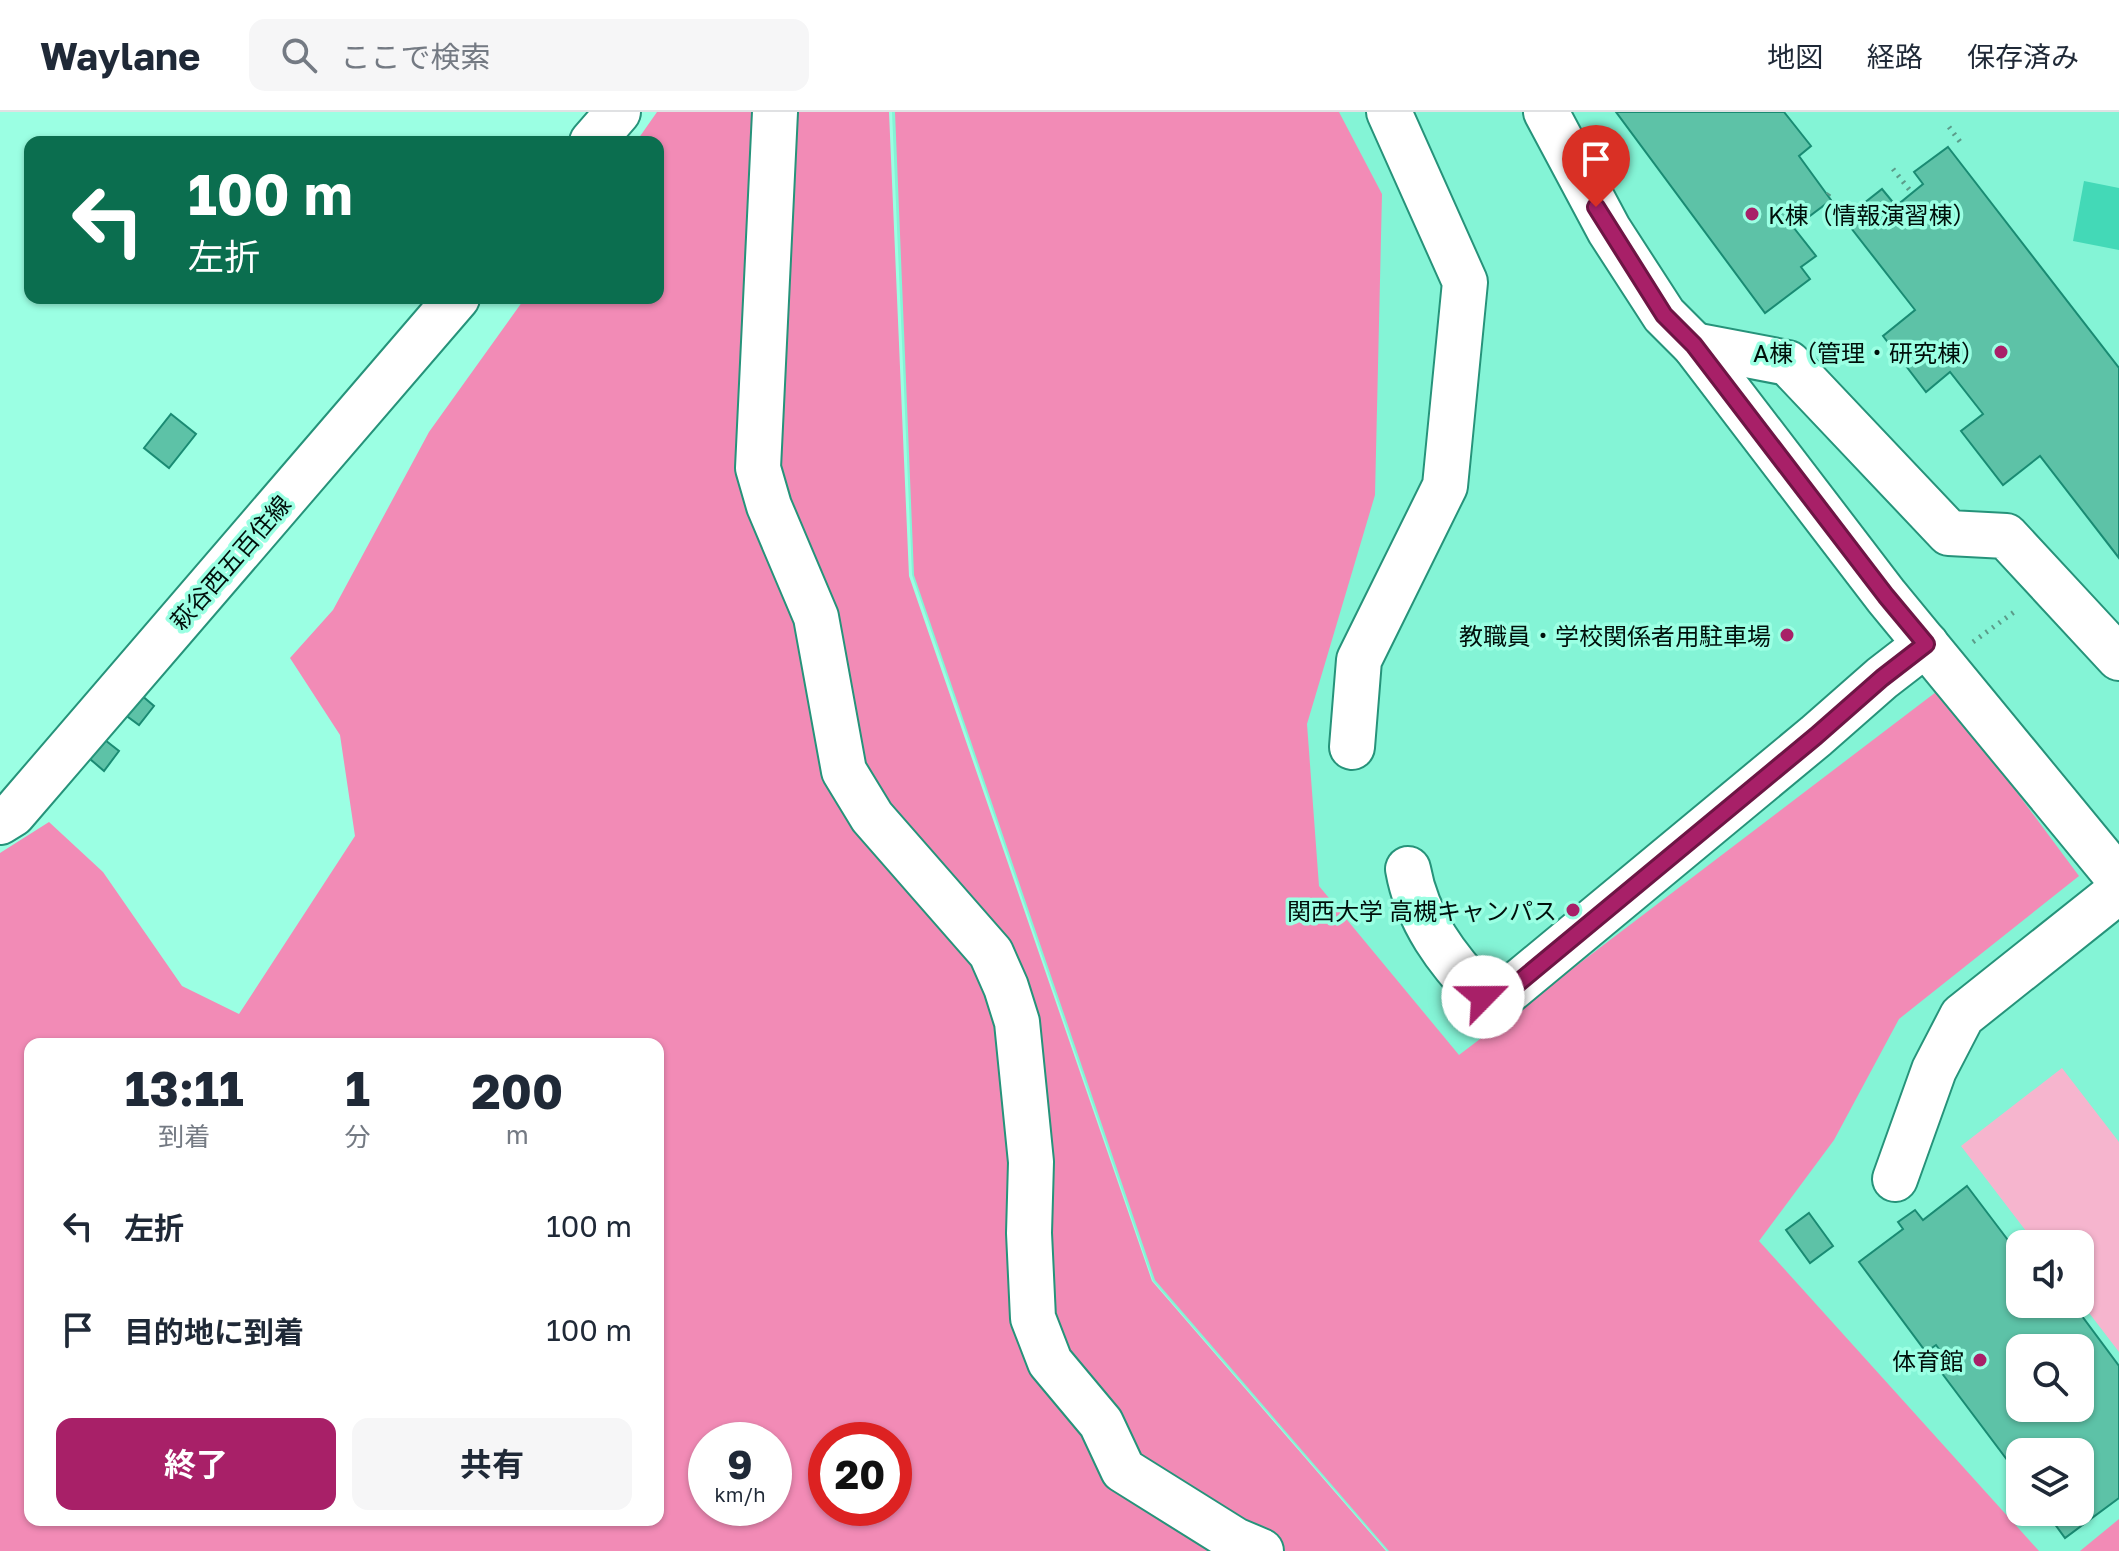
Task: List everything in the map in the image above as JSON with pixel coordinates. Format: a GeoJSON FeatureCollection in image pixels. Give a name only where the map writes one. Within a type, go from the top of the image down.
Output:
{"type":"FeatureCollection","features":[{"type":"Feature","properties":{"kind":"street"},"geometry":{"type":"LineString","coordinates":[[597,136],[618,112]]}},
{"type":"Feature","properties":{"kind":"street"},"geometry":{"type":"LineString","coordinates":[[775,112],[758,468],[769,506],[816,617],[844,771],[872,817],[991,953],[1006,987],[1017,1022],[1031,1162],[1029,1233],[1033,1318],[1050,1362],[1101,1423],[1123,1470],[1235,1540],[1261,1551]]}},
{"type":"Feature","properties":{"kind":"street"},"geometry":{"type":"LineString","coordinates":[[1352,747],[1359,660],[1445,486],[1465,282],[1389,112]]}},
{"type":"Feature","properties":{"kind":"street"},"geometry":{"type":"LineString","coordinates":[[1546,112],[1609,230],[1664,315],[1694,345],[1886,596],[2119,879]]}},
{"type":"Feature","properties":{"kind":"street","name":"萩谷西五百住線"},"geometry":{"type":"LineString","coordinates":[[0,822],[13,814],[452,304]]}},
{"type":"Feature","properties":{"kind":"street"},"geometry":{"type":"LineString","coordinates":[[1694,345],[1788,363],[1949,533],[2006,536],[2119,658]]}},
{"type":"Feature","properties":{"kind":"street"},"geometry":{"type":"LineString","coordinates":[[1408,869],[1411,887],[1434,938],[1460,973],[1483,997],[1506,993],[1882,678],[1935,654]]}},
{"type":"Feature","properties":{"kind":"street"},"geometry":{"type":"LineString","coordinates":[[1895,1179],[1934,1070],[1962,1016],[2119,891]]}},
{"type":"Feature","properties":{"kind":"path"},"geometry":{"type":"LineString","coordinates":[[1949,127],[1961,143]]}},
{"type":"Feature","properties":{"kind":"path"},"geometry":{"type":"LineString","coordinates":[[1893,169],[1912,193]]}},
{"type":"Feature","properties":{"kind":"path"},"geometry":{"type":"LineString","coordinates":[[1828,195],[1832,189]]}},
{"type":"Feature","properties":{"kind":"path"},"geometry":{"type":"LineString","coordinates":[[1935,654],[2014,612]]}},
{"type":"Feature","properties":{"kind":"shaded area"},"geometry":{"type":"Polygon","coordinates":[[[657,112],[889,112],[909,576],[1152,1281],[1386,1551],[0,1551],[0,853],[49,822],[103,872],[182,986],[239,1014],[355,836],[340,735],[290,658],[333,610],[429,432],[521,304],[664,304],[664,136],[640,136],[657,112]]]}},
{"type":"Feature","properties":{"kind":"shaded area","name":"関西大学 高槻キャンパス"},"geometry":{"type":"Polygon","coordinates":[[[892,112],[2119,112],[2119,1551],[1387,1551],[1153,1281],[912,575],[892,112]]]}},
{"type":"Feature","properties":{"kind":"shaded area"},"geometry":{"type":"Polygon","coordinates":[[[895,112],[1339,112],[1382,194],[1375,495],[1307,724],[1319,886],[1459,1055],[1940,689],[2079,876],[1899,1019],[1834,1140],[1759,1241],[2006,1514],[2006,1526],[2016,1526],[2039,1551],[1389,1551],[1155,1280],[914,575],[895,112]]]}},
{"type":"Feature","properties":{"kind":"shaded area"},"geometry":{"type":"Polygon","coordinates":[[[2084,181],[2119,188],[2119,250],[2073,241],[2084,181]]]}},
{"type":"Feature","properties":{"kind":"shaded area"},"geometry":{"type":"Polygon","coordinates":[[[2062,1068],[2119,1142],[2119,1352],[2093,1318],[2094,1230],[2025,1230],[1961,1146],[2062,1068]]]}},
{"type":"Feature","properties":{"kind":"shaded area"},"geometry":{"type":"Polygon","coordinates":[[[2119,1519],[2119,1551],[2080,1551],[2119,1519]]]}},
{"type":"Feature","properties":{"kind":"building","name":"K棟（情報演習棟）"},"geometry":{"type":"Polygon","coordinates":[[[1616,112],[1784,112],[1811,146],[1799,156],[1831,200],[1794,228],[1816,256],[1801,267],[1810,279],[1765,313],[1616,112]]]}},
{"type":"Feature","properties":{"kind":"building","name":"A棟（管理・研究棟）"},"geometry":{"type":"Polygon","coordinates":[[[1948,147],[2119,368],[2119,558],[2040,456],[2003,485],[1961,431],[1983,414],[1950,372],[1926,392],[1883,336],[1915,310],[1844,219],[1882,189],[1896,206],[1923,184],[1914,172],[1948,147]]]}},
{"type":"Feature","properties":{"kind":"building"},"geometry":{"type":"Polygon","coordinates":[[[171,414],[196,434],[169,468],[144,448],[171,414]]]}},
{"type":"Feature","properties":{"kind":"building"},"geometry":{"type":"Polygon","coordinates":[[[140,694],[154,706],[139,725],[124,714],[140,694]]]}},
{"type":"Feature","properties":{"kind":"building"},"geometry":{"type":"Polygon","coordinates":[[[105,740],[119,751],[104,771],[90,759],[105,740]]]}},
{"type":"Feature","properties":{"kind":"building","name":"体育館"},"geometry":{"type":"Polygon","coordinates":[[[1967,1186],[2006,1238],[2006,1318],[2083,1318],[2119,1366],[2119,1498],[2094,1517],[2094,1438],[2006,1438],[2006,1458],[1935,1364],[1945,1357],[1936,1345],[1926,1352],[1859,1262],[1903,1229],[1898,1222],[1915,1210],[1923,1220],[1967,1186]]]}},
{"type":"Feature","properties":{"kind":"building"},"geometry":{"type":"Polygon","coordinates":[[[1809,1213],[1833,1246],[1810,1263],[1786,1230],[1809,1213]]]}},
{"type":"Feature","properties":{"kind":"building","name":"体育館"},"geometry":{"type":"Polygon","coordinates":[[[2056,1526],[2081,1526],[2065,1538],[2056,1526]]]}},
{"type":"Feature","properties":{"kind":"place","name":"K棟（情報演習棟）"},"geometry":{"type":"Point","coordinates":[1752,214]}},
{"type":"Feature","properties":{"kind":"place","name":"A棟（管理・研究棟）"},"geometry":{"type":"Point","coordinates":[2001,352]}},
{"type":"Feature","properties":{"kind":"place","name":"教職員・学校関係者用駐車場"},"geometry":{"type":"Point","coordinates":[1787,635]}},
{"type":"Feature","properties":{"kind":"place","name":"関西大学 高槻キャンパス"},"geometry":{"type":"Point","coordinates":[1573,910]}},
{"type":"Feature","properties":{"kind":"place","name":"体育館"},"geometry":{"type":"Point","coordinates":[1980,1360]}},
{"type":"Feature","properties":{"kind":"route"},"geometry":{"type":"LineString","coordinates":[[1483,997],[1506,993],[1926,644],[1694,345],[1664,315],[1596,207]]}}]}
